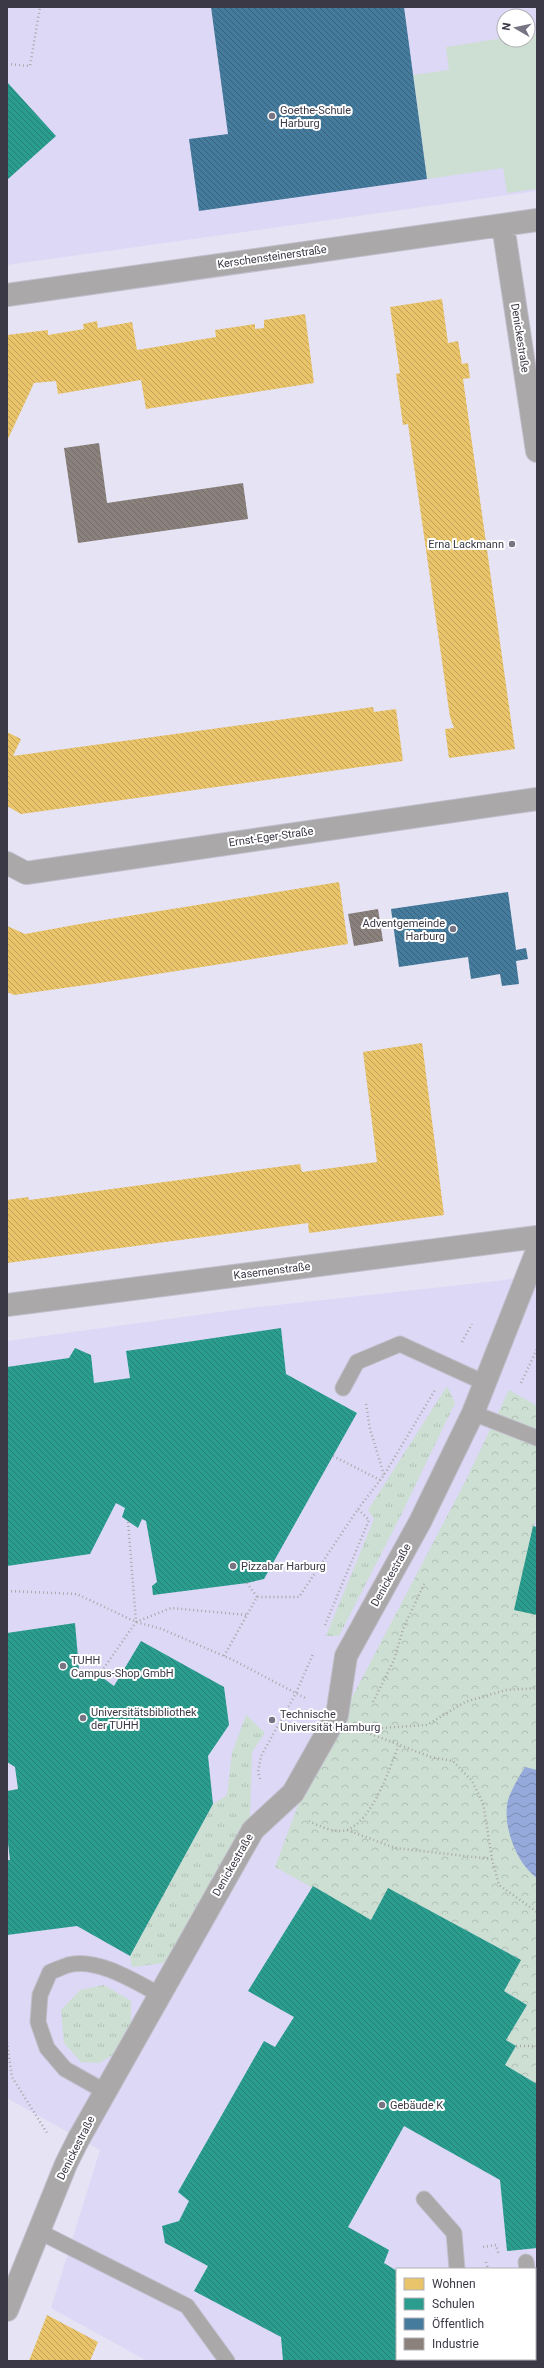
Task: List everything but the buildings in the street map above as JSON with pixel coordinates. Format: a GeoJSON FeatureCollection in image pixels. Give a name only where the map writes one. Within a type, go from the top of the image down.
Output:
{"type":"FeatureCollection","features":[{"type":"Feature","properties":{"kind":"street","name":"Kerschensteinerstraße"},"geometry":{"type":"LineString","coordinates":[[7,295],[537,220]]}},
{"type":"Feature","properties":{"kind":"street","name":"Denickestraße"},"geometry":{"type":"LineString","coordinates":[[503,224],[537,451]]}},
{"type":"Feature","properties":{"kind":"street","name":"Ernst-Eger-Straße"},"geometry":{"type":"LineString","coordinates":[[7,863],[26,873],[537,799]]}},
{"type":"Feature","properties":{"kind":"street","name":"Kasernenstraße"},"geometry":{"type":"LineString","coordinates":[[7,1305],[537,1237]]}},
{"type":"Feature","properties":{"kind":"street","name":"Denickestraße"},"geometry":{"type":"LineString","coordinates":[[7,2310],[40,2232],[66,2164],[253,1830],[293,1792],[337,1715],[346,1656],[420,1522],[473,1413],[537,1251]]}},
{"type":"Feature","properties":{"kind":"lane"},"geometry":{"type":"LineString","coordinates":[[343,1388],[357,1362],[400,1344],[485,1383]]}},
{"type":"Feature","properties":{"kind":"lane"},"geometry":{"type":"LineString","coordinates":[[473,1413],[537,1438]]}},
{"type":"Feature","properties":{"kind":"lane"},"geometry":{"type":"LineString","coordinates":[[106,2092],[65,2069],[47,2048],[38,2022],[40,1996],[50,1972],[69,1965],[91,1966],[114,1971],[160,1995]]}},
{"type":"Feature","properties":{"kind":"lane"},"geometry":{"type":"LineString","coordinates":[[424,2199],[454,2233],[457,2268]]}},
{"type":"Feature","properties":{"kind":"lane"},"geometry":{"type":"LineString","coordinates":[[40,2232],[187,2306],[227,2361]]}},
{"type":"Feature","properties":{"kind":"path"},"geometry":{"type":"LineString","coordinates":[[7,64],[30,66],[40,7]]}},
{"type":"Feature","properties":{"kind":"path"},"geometry":{"type":"LineString","coordinates":[[257,1597],[299,1597],[358,1509],[384,1475],[476,1318]]}},
{"type":"Feature","properties":{"kind":"path"},"geometry":{"type":"LineString","coordinates":[[366,1400],[370,1430],[384,1475]]}},
{"type":"Feature","properties":{"kind":"path"},"geometry":{"type":"LineString","coordinates":[[333,1456],[380,1480]]}},
{"type":"Feature","properties":{"kind":"path"},"geometry":{"type":"LineString","coordinates":[[324,1628],[369,1520],[358,1509]]}},
{"type":"Feature","properties":{"kind":"path"},"geometry":{"type":"LineString","coordinates":[[128,1522],[136,1622]]}},
{"type":"Feature","properties":{"kind":"path"},"geometry":{"type":"LineString","coordinates":[[247,1583],[257,1597]]}},
{"type":"Feature","properties":{"kind":"path"},"geometry":{"type":"LineString","coordinates":[[7,1590],[77,1594],[136,1622],[162,1629],[224,1656],[296,1693]]}},
{"type":"Feature","properties":{"kind":"path"},"geometry":{"type":"LineString","coordinates":[[224,1656],[257,1597]]}},
{"type":"Feature","properties":{"kind":"path"},"geometry":{"type":"LineString","coordinates":[[99,1675],[136,1622],[171,1608],[247,1615]]}},
{"type":"Feature","properties":{"kind":"path"},"geometry":{"type":"LineString","coordinates":[[314,1650],[296,1693],[261,1756],[258,1772],[263,1789],[278,1806],[317,1825],[331,1830],[346,1830],[395,1848],[492,1859]]}},
{"type":"Feature","properties":{"kind":"path"},"geometry":{"type":"LineString","coordinates":[[537,1688],[506,1690],[465,1702],[427,1725],[358,1729],[431,1757],[453,1761],[472,1780],[483,1803],[492,1859],[499,1885],[537,1912]]}},
{"type":"Feature","properties":{"kind":"path"},"geometry":{"type":"LineString","coordinates":[[346,1830],[361,1821],[373,1802],[399,1745]]}},
{"type":"Feature","properties":{"kind":"path"},"geometry":{"type":"LineString","coordinates":[[7,2042],[12,2077],[66,2164]]}},
{"type":"Feature","properties":{"kind":"path"},"geometry":{"type":"LineString","coordinates":[[516,2046],[537,2046]]}},
{"type":"Feature","properties":{"kind":"shaded area","name":"Goethe-Schule Harburg"},"geometry":{"type":"Polygon","coordinates":[[[7,7],[537,7],[537,191],[7,265],[7,7]]]}},
{"type":"Feature","properties":{"kind":"shaded area","name":"Technische Universität Hamburg"},"geometry":{"type":"Polygon","coordinates":[[[537,1275],[537,2361],[147,2361],[51,2308],[100,2150],[7,2098],[7,1341],[249,1308],[497,1281],[537,1275]]]}},
{"type":"Feature","properties":{"kind":"green space"},"geometry":{"type":"Polygon","coordinates":[[[536,34],[537,189],[507,193],[503,168],[427,179],[413,75],[449,70],[446,47],[496,39],[496,48],[536,48],[536,34]]]}},
{"type":"Feature","properties":{"kind":"green space"},"geometry":{"type":"Polygon","coordinates":[[[447,1386],[455,1403],[400,1517],[339,1636],[326,1636],[374,1519],[368,1510],[447,1386]]]}},
{"type":"Feature","properties":{"kind":"green space"},"geometry":{"type":"Polygon","coordinates":[[[509,1390],[537,1406],[537,1514],[515,1609],[537,1615],[537,2084],[505,2065],[516,2046],[506,2040],[527,2005],[504,1991],[521,1960],[389,1889],[371,1920],[275,1867],[304,1789],[466,1480],[509,1390]]]}},
{"type":"Feature","properties":{"kind":"green space"},"geometry":{"type":"Polygon","coordinates":[[[246,1715],[265,1733],[252,1752],[250,1818],[165,1963],[132,1967],[130,1956],[213,1804],[227,1795],[232,1753],[246,1715]]]}},
{"type":"Feature","properties":{"kind":"green space"},"geometry":{"type":"Polygon","coordinates":[[[104,1985],[131,2001],[131,2022],[113,2055],[99,2063],[81,2062],[64,2043],[61,2010],[80,1990],[104,1985]]]}},
{"type":"Feature","properties":{"kind":"water"},"geometry":{"type":"Polygon","coordinates":[[[525,1767],[537,1770],[537,1878],[529,1871],[517,1853],[512,1843],[507,1821],[508,1800],[525,1767]]]}},
{"type":"Feature","properties":{"kind":"place","name":"Goethe-Schule Harburg"},"geometry":{"type":"Point","coordinates":[272,116]}},
{"type":"Feature","properties":{"kind":"place","name":"Erna Lackmann"},"geometry":{"type":"Point","coordinates":[512,544]}},
{"type":"Feature","properties":{"kind":"place","name":"Adventgemeinde Harburg"},"geometry":{"type":"Point","coordinates":[453,929]}},
{"type":"Feature","properties":{"kind":"place","name":"Pizzabar Harburg"},"geometry":{"type":"Point","coordinates":[233,1566]}},
{"type":"Feature","properties":{"kind":"place","name":"TUHH Campus-Shop GmbH"},"geometry":{"type":"Point","coordinates":[63,1666]}},
{"type":"Feature","properties":{"kind":"place","name":"Universitätsbibliothek der TUHH"},"geometry":{"type":"Point","coordinates":[83,1718]}},
{"type":"Feature","properties":{"kind":"place","name":"Technische Universität Hamburg"},"geometry":{"type":"Point","coordinates":[272,1720]}},
{"type":"Feature","properties":{"kind":"place","name":"Gebäude K"},"geometry":{"type":"Point","coordinates":[382,2105]}}]}
